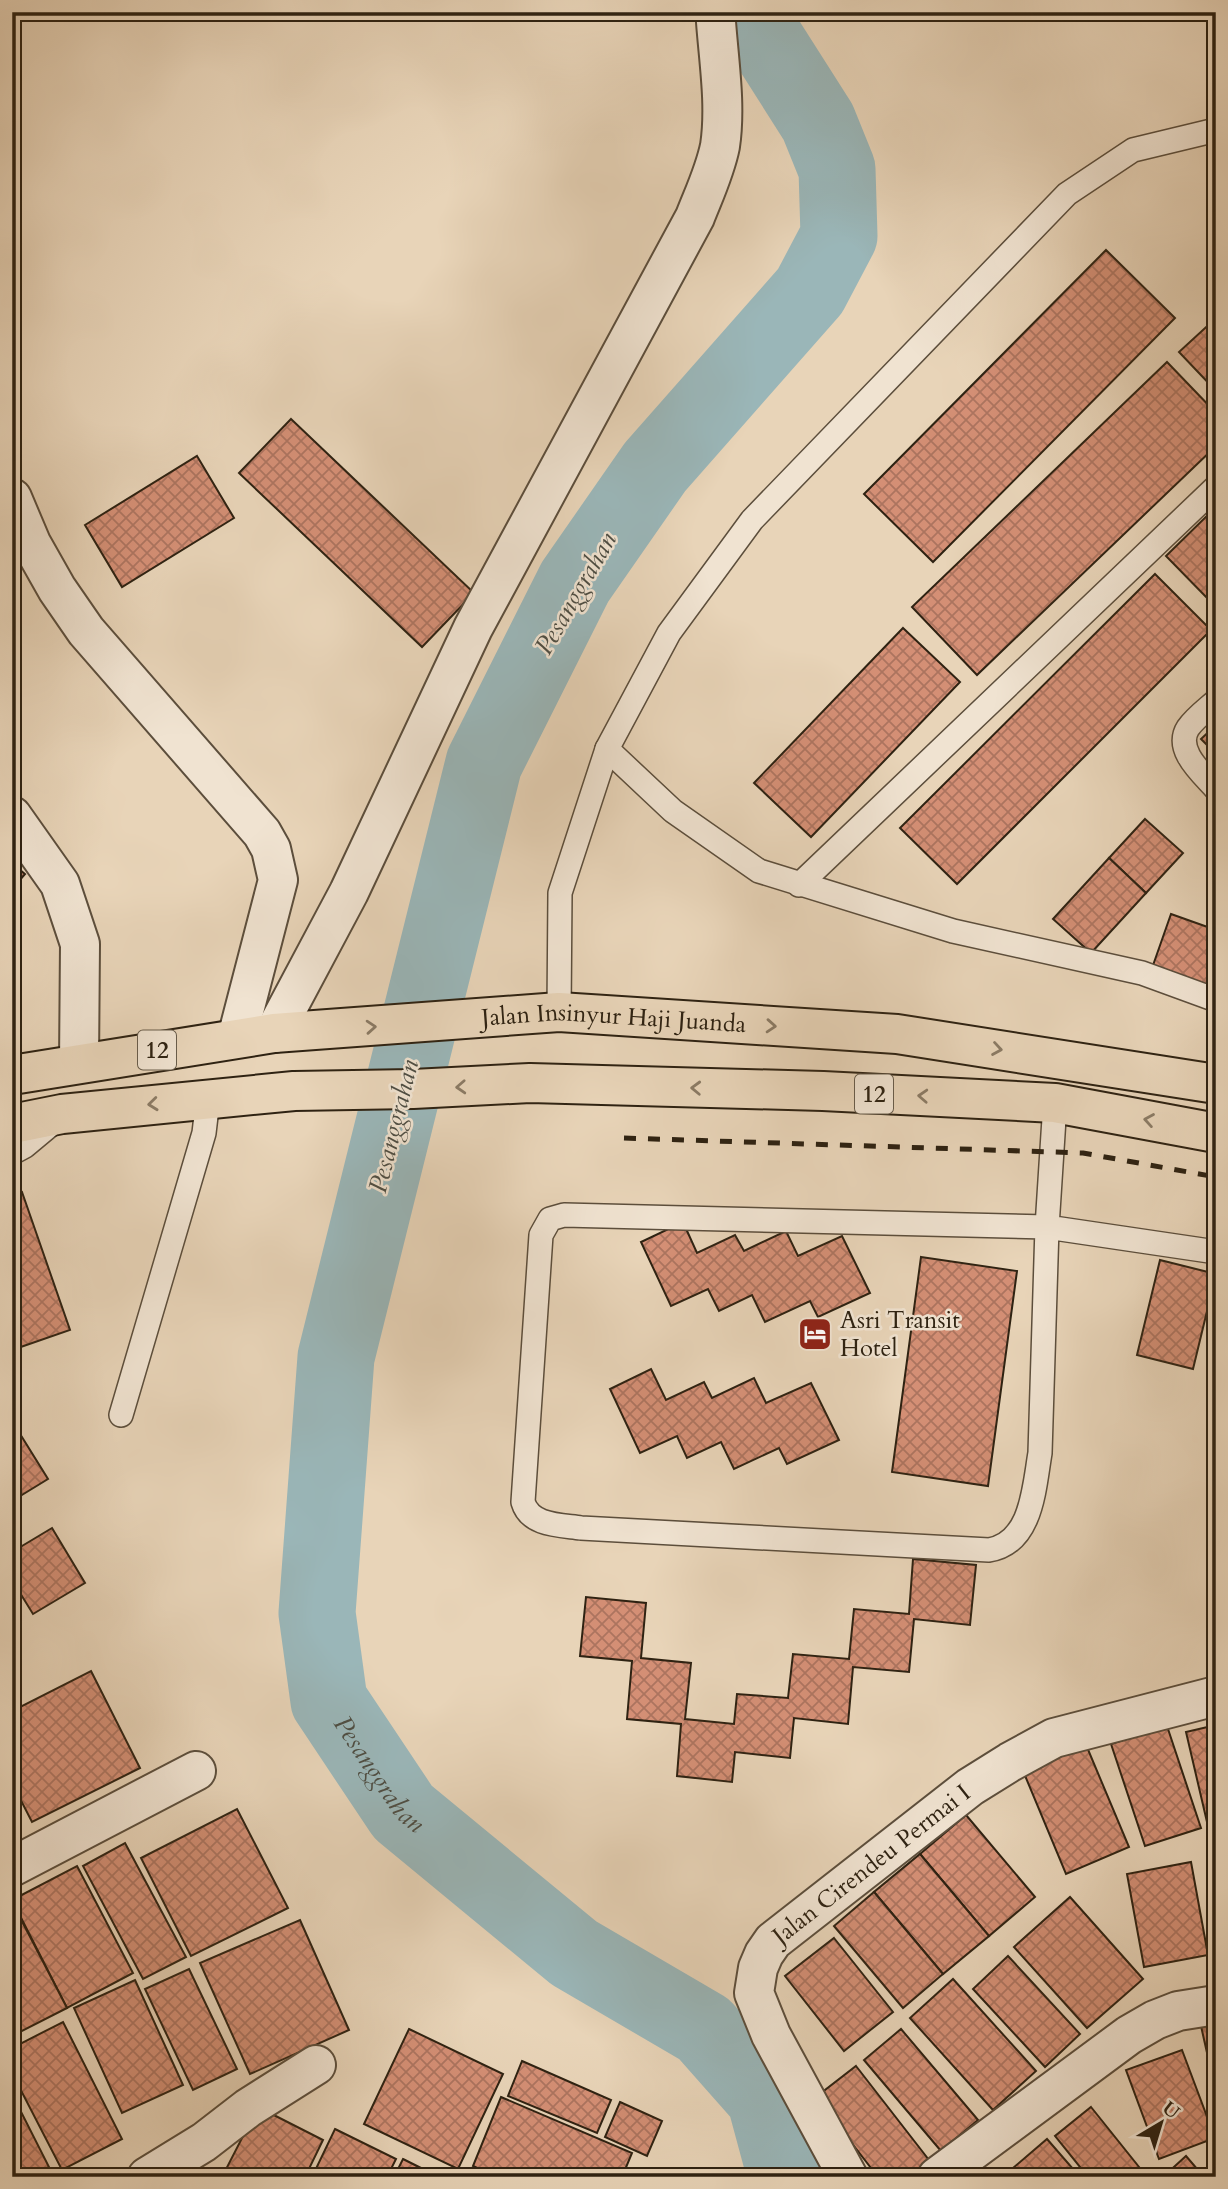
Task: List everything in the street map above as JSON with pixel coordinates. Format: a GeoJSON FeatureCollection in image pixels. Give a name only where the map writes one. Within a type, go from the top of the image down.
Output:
{"type":"FeatureCollection","features":[{"type":"Feature","properties":{"kind":"highway","name":"Jalan Insinyur Haji Juanda"},"geometry":{"type":"LineString","coordinates":[[12,1075],[236,1038],[545,1014],[897,1034],[1216,1083]]}},
{"type":"Feature","properties":{"kind":"highway","name":"12"},"geometry":{"type":"LineString","coordinates":[[12,1124],[62,1114],[294,1091],[530,1083],[823,1091],[1055,1103],[1216,1133]]}},
{"type":"Feature","properties":{"kind":"street"},"geometry":{"type":"LineString","coordinates":[[289,1032],[349,892],[473,628],[695,217],[715,167],[721,131],[716,22]]}},
{"type":"Feature","properties":{"kind":"street"},"geometry":{"type":"LineString","coordinates":[[12,498],[31,543],[57,589],[86,631],[262,833],[271,849],[278,880],[236,1038]]}},
{"type":"Feature","properties":{"kind":"street"},"geometry":{"type":"LineString","coordinates":[[12,816],[60,884],[80,944],[79,1063]]}},
{"type":"Feature","properties":{"kind":"street"},"geometry":{"type":"LineString","coordinates":[[12,844],[70,908]]}},
{"type":"Feature","properties":{"kind":"street","name":"Jalan Cirendeu Permai I"},"geometry":{"type":"LineString","coordinates":[[848,2177],[771,2035],[754,1993],[758,1968],[773,1941],[970,1787],[1010,1762],[1054,1738],[1216,1696]]}},
{"type":"Feature","properties":{"kind":"street"},"geometry":{"type":"LineString","coordinates":[[12,1867],[196,1771]]}},
{"type":"Feature","properties":{"kind":"street"},"geometry":{"type":"LineString","coordinates":[[937,2177],[1129,2035],[1178,2011],[1216,2005]]}},
{"type":"Feature","properties":{"kind":"street"},"geometry":{"type":"LineString","coordinates":[[147,2177],[204,2142],[248,2108],[316,2065]]}},
{"type":"Feature","properties":{"kind":"lane"},"geometry":{"type":"LineString","coordinates":[[545,1014],[560,892],[607,749],[669,633],[752,520],[1067,194],[1133,150],[1216,130]]}},
{"type":"Feature","properties":{"kind":"lane"},"geometry":{"type":"LineString","coordinates":[[799,885],[1216,488]]}},
{"type":"Feature","properties":{"kind":"lane"},"geometry":{"type":"LineString","coordinates":[[1216,701],[1187,729],[1184,742],[1188,755],[1216,789]]}},
{"type":"Feature","properties":{"kind":"lane"},"geometry":{"type":"LineString","coordinates":[[607,749],[673,811],[759,871],[953,931],[1142,973],[1216,1000]]}},
{"type":"Feature","properties":{"kind":"lane"},"geometry":{"type":"LineString","coordinates":[[121,1415],[204,1133],[208,1099]]}},
{"type":"Feature","properties":{"kind":"lane"},"geometry":{"type":"LineString","coordinates":[[1055,1103],[1048,1227],[1040,1453],[1026,1517],[1007,1545],[989,1550],[581,1528],[540,1521],[525,1510],[523,1502],[541,1235],[546,1223],[555,1217],[564,1215],[1048,1227],[1216,1252]]}},
{"type":"Feature","properties":{"kind":"lane"},"geometry":{"type":"LineString","coordinates":[[12,1153],[25,1146],[62,1114]]}},
{"type":"Feature","properties":{"kind":"building"},"geometry":{"type":"Polygon","coordinates":[[[1106,250],[1175,318],[933,562],[864,494],[1106,250]]]}},
{"type":"Feature","properties":{"kind":"building"},"geometry":{"type":"Polygon","coordinates":[[[1216,318],[1216,391],[1179,352],[1216,318]]]}},
{"type":"Feature","properties":{"kind":"building"},"geometry":{"type":"Polygon","coordinates":[[[1167,362],[1216,413],[1216,446],[977,675],[912,607],[1167,362]]]}},
{"type":"Feature","properties":{"kind":"building"},"geometry":{"type":"Polygon","coordinates":[[[291,419],[474,593],[422,647],[239,473],[291,419]]]}},
{"type":"Feature","properties":{"kind":"building"},"geometry":{"type":"Polygon","coordinates":[[[197,456],[234,518],[122,587],[85,525],[197,456]]]}},
{"type":"Feature","properties":{"kind":"building"},"geometry":{"type":"Polygon","coordinates":[[[1216,507],[1216,601],[1213,604],[1166,556],[1216,507]]]}},
{"type":"Feature","properties":{"kind":"building"},"geometry":{"type":"Polygon","coordinates":[[[1155,574],[1211,630],[957,884],[900,828],[1155,574]]]}},
{"type":"Feature","properties":{"kind":"building"},"geometry":{"type":"Polygon","coordinates":[[[903,628],[960,682],[811,837],[754,783],[903,628]]]}},
{"type":"Feature","properties":{"kind":"building"},"geometry":{"type":"Polygon","coordinates":[[[1216,725],[1216,754],[1201,739],[1216,725]]]}},
{"type":"Feature","properties":{"kind":"building"},"geometry":{"type":"Polygon","coordinates":[[[1145,819],[1183,853],[1146,893],[1109,858],[1145,819]]]}},
{"type":"Feature","properties":{"kind":"building"},"geometry":{"type":"Polygon","coordinates":[[[1109,858],[1146,893],[1091,953],[1053,919],[1109,858]]]}},
{"type":"Feature","properties":{"kind":"building"},"geometry":{"type":"Polygon","coordinates":[[[12,863],[25,874],[12,889],[12,863]]]}},
{"type":"Feature","properties":{"kind":"building"},"geometry":{"type":"Polygon","coordinates":[[[1171,914],[1216,930],[1216,992],[1151,971],[1171,914]]]}},
{"type":"Feature","properties":{"kind":"building"},"geometry":{"type":"Polygon","coordinates":[[[22,1192],[70,1330],[12,1350],[12,1195],[22,1192]]]}},
{"type":"Feature","properties":{"kind":"building"},"geometry":{"type":"Polygon","coordinates":[[[683,1222],[697,1253],[735,1235],[744,1251],[786,1231],[798,1256],[842,1236],[870,1293],[818,1317],[810,1301],[765,1322],[752,1295],[719,1311],[708,1289],[671,1306],[641,1242],[683,1222]]]}},
{"type":"Feature","properties":{"kind":"building"},"geometry":{"type":"Polygon","coordinates":[[[921,1257],[1017,1271],[988,1486],[892,1472],[921,1257]]]}},
{"type":"Feature","properties":{"kind":"building"},"geometry":{"type":"Polygon","coordinates":[[[1160,1260],[1216,1274],[1193,1369],[1137,1355],[1160,1260]]]}},
{"type":"Feature","properties":{"kind":"building"},"geometry":{"type":"Polygon","coordinates":[[[651,1369],[666,1400],[704,1382],[712,1398],[754,1378],[766,1403],[811,1383],[839,1440],[787,1464],[779,1448],[734,1469],[721,1442],[687,1458],[677,1436],[640,1453],[610,1389],[651,1369]]]}},
{"type":"Feature","properties":{"kind":"building"},"geometry":{"type":"Polygon","coordinates":[[[12,1421],[48,1479],[12,1501],[12,1421]]]}},
{"type":"Feature","properties":{"kind":"building"},"geometry":{"type":"Polygon","coordinates":[[[52,1528],[85,1583],[33,1614],[12,1580],[12,1552],[52,1528]]]}},
{"type":"Feature","properties":{"kind":"building"},"geometry":{"type":"Polygon","coordinates":[[[913,1559],[976,1565],[970,1625],[914,1619],[909,1672],[853,1667],[848,1724],[794,1718],[790,1758],[735,1752],[732,1782],[677,1776],[681,1724],[627,1719],[632,1661],[580,1656],[586,1597],[646,1603],[641,1658],[691,1663],[685,1719],[734,1724],[737,1694],[788,1698],[793,1654],[849,1659],[854,1609],[909,1614],[913,1559]]]}},
{"type":"Feature","properties":{"kind":"building"},"geometry":{"type":"Polygon","coordinates":[[[91,1671],[140,1768],[32,1822],[12,1783],[12,1711],[91,1671]]]}},
{"type":"Feature","properties":{"kind":"building"},"geometry":{"type":"Polygon","coordinates":[[[1216,1725],[1216,1852],[1214,1852],[1186,1732],[1216,1725]]]}},
{"type":"Feature","properties":{"kind":"building"},"geometry":{"type":"Polygon","coordinates":[[[1167,1726],[1201,1828],[1145,1846],[1111,1744],[1167,1726]]]}},
{"type":"Feature","properties":{"kind":"building"},"geometry":{"type":"Polygon","coordinates":[[[1084,1740],[1129,1847],[1066,1874],[1021,1766],[1084,1740]]]}},
{"type":"Feature","properties":{"kind":"building"},"geometry":{"type":"Polygon","coordinates":[[[237,1809],[288,1908],[191,1956],[141,1858],[237,1809]]]}},
{"type":"Feature","properties":{"kind":"building"},"geometry":{"type":"Polygon","coordinates":[[[966,1815],[1035,1897],[989,1936],[920,1854],[966,1815]]]}},
{"type":"Feature","properties":{"kind":"building"},"geometry":{"type":"Polygon","coordinates":[[[125,1843],[186,1957],[143,1979],[83,1866],[125,1843]]]}},
{"type":"Feature","properties":{"kind":"building"},"geometry":{"type":"Polygon","coordinates":[[[920,1854],[989,1936],[943,1974],[874,1892],[920,1854]]]}},
{"type":"Feature","properties":{"kind":"building"},"geometry":{"type":"Polygon","coordinates":[[[1191,1862],[1208,1955],[1144,1967],[1127,1874],[1191,1862]]]}},
{"type":"Feature","properties":{"kind":"building"},"geometry":{"type":"Polygon","coordinates":[[[77,1866],[133,1973],[67,2008],[12,1900],[77,1866]]]}},
{"type":"Feature","properties":{"kind":"building"},"geometry":{"type":"Polygon","coordinates":[[[874,1892],[943,1974],[903,2008],[834,1926],[874,1892]]]}},
{"type":"Feature","properties":{"kind":"building"},"geometry":{"type":"Polygon","coordinates":[[[1070,1897],[1143,1979],[1087,2028],[1014,1947],[1070,1897]]]}},
{"type":"Feature","properties":{"kind":"building"},"geometry":{"type":"Polygon","coordinates":[[[12,1902],[67,2008],[12,2036],[12,1902]]]}},
{"type":"Feature","properties":{"kind":"building"},"geometry":{"type":"Polygon","coordinates":[[[300,1920],[349,2030],[250,2074],[200,1963],[300,1920]]]}},
{"type":"Feature","properties":{"kind":"building"},"geometry":{"type":"Polygon","coordinates":[[[834,1938],[893,2012],[844,2051],[785,1976],[834,1938]]]}},
{"type":"Feature","properties":{"kind":"building"},"geometry":{"type":"Polygon","coordinates":[[[1008,1956],[1080,2034],[1045,2067],[973,1989],[1008,1956]]]}},
{"type":"Feature","properties":{"kind":"building"},"geometry":{"type":"Polygon","coordinates":[[[189,1969],[237,2069],[193,2090],[145,1989],[189,1969]]]}},
{"type":"Feature","properties":{"kind":"building"},"geometry":{"type":"Polygon","coordinates":[[[953,1979],[1036,2071],[993,2110],[910,2018],[953,1979]]]}},
{"type":"Feature","properties":{"kind":"building"},"geometry":{"type":"Polygon","coordinates":[[[135,1980],[183,2085],[122,2113],[74,2008],[135,1980]]]}},
{"type":"Feature","properties":{"kind":"building"},"geometry":{"type":"Polygon","coordinates":[[[63,2022],[122,2139],[62,2170],[12,2073],[12,2048],[63,2022]]]}},
{"type":"Feature","properties":{"kind":"building"},"geometry":{"type":"Polygon","coordinates":[[[1216,2023],[1216,2093],[1201,2026],[1216,2023]]]}},
{"type":"Feature","properties":{"kind":"building"},"geometry":{"type":"Polygon","coordinates":[[[409,2029],[503,2074],[458,2169],[364,2124],[409,2029]]]}},
{"type":"Feature","properties":{"kind":"building"},"geometry":{"type":"Polygon","coordinates":[[[901,2029],[978,2120],[941,2151],[864,2060],[901,2029]]]}},
{"type":"Feature","properties":{"kind":"building"},"geometry":{"type":"Polygon","coordinates":[[[1182,2050],[1215,2138],[1159,2159],[1126,2070],[1182,2050]]]}},
{"type":"Feature","properties":{"kind":"building"},"geometry":{"type":"Polygon","coordinates":[[[522,2061],[611,2100],[597,2133],[508,2096],[522,2061]]]}},
{"type":"Feature","properties":{"kind":"building"},"geometry":{"type":"Polygon","coordinates":[[[856,2066],[929,2160],[908,2177],[878,2177],[816,2097],[856,2066]]]}},
{"type":"Feature","properties":{"kind":"building"},"geometry":{"type":"Polygon","coordinates":[[[12,2094],[49,2167],[30,2177],[12,2177],[12,2094]]]}},
{"type":"Feature","properties":{"kind":"building"},"geometry":{"type":"Polygon","coordinates":[[[501,2097],[632,2153],[622,2177],[497,2177],[473,2166],[501,2097]]]}},
{"type":"Feature","properties":{"kind":"building"},"geometry":{"type":"Polygon","coordinates":[[[620,2102],[662,2121],[647,2156],[605,2137],[620,2102]]]}},
{"type":"Feature","properties":{"kind":"building"},"geometry":{"type":"Polygon","coordinates":[[[258,2107],[323,2140],[305,2177],[222,2177],[258,2107]]]}},
{"type":"Feature","properties":{"kind":"building"},"geometry":{"type":"Polygon","coordinates":[[[1091,2107],[1147,2177],[1088,2177],[1055,2136],[1091,2107]]]}},
{"type":"Feature","properties":{"kind":"building"},"geometry":{"type":"Polygon","coordinates":[[[335,2129],[396,2159],[387,2177],[312,2177],[335,2129]]]}},
{"type":"Feature","properties":{"kind":"building"},"geometry":{"type":"Polygon","coordinates":[[[1047,2139],[1080,2177],[1008,2177],[1006,2174],[1047,2139]]]}},
{"type":"Feature","properties":{"kind":"building"},"geometry":{"type":"Polygon","coordinates":[[[1186,2156],[1204,2177],[1163,2177],[1186,2156]]]}},
{"type":"Feature","properties":{"kind":"building"},"geometry":{"type":"Polygon","coordinates":[[[403,2159],[439,2177],[394,2177],[403,2159]]]}},
{"type":"Feature","properties":{"kind":"waterway","name":"Pesanggrahan"},"geometry":{"type":"LineString","coordinates":[[748,12],[818,122],[837,169],[839,236],[810,291],[655,467],[575,582],[484,763],[336,1357],[317,1613],[329,1701],[403,1812],[574,1953],[704,2029],[765,2098],[785,2172],[784,2177]]}},
{"type":"Feature","properties":{"kind":"railway"},"geometry":{"type":"LineString","coordinates":[[624,1138],[1083,1153],[1216,1177]]}},
{"type":"Feature","properties":{"kind":"place","name":"Asri Transit Hotel"},"geometry":{"type":"Point","coordinates":[815,1334]}}]}
